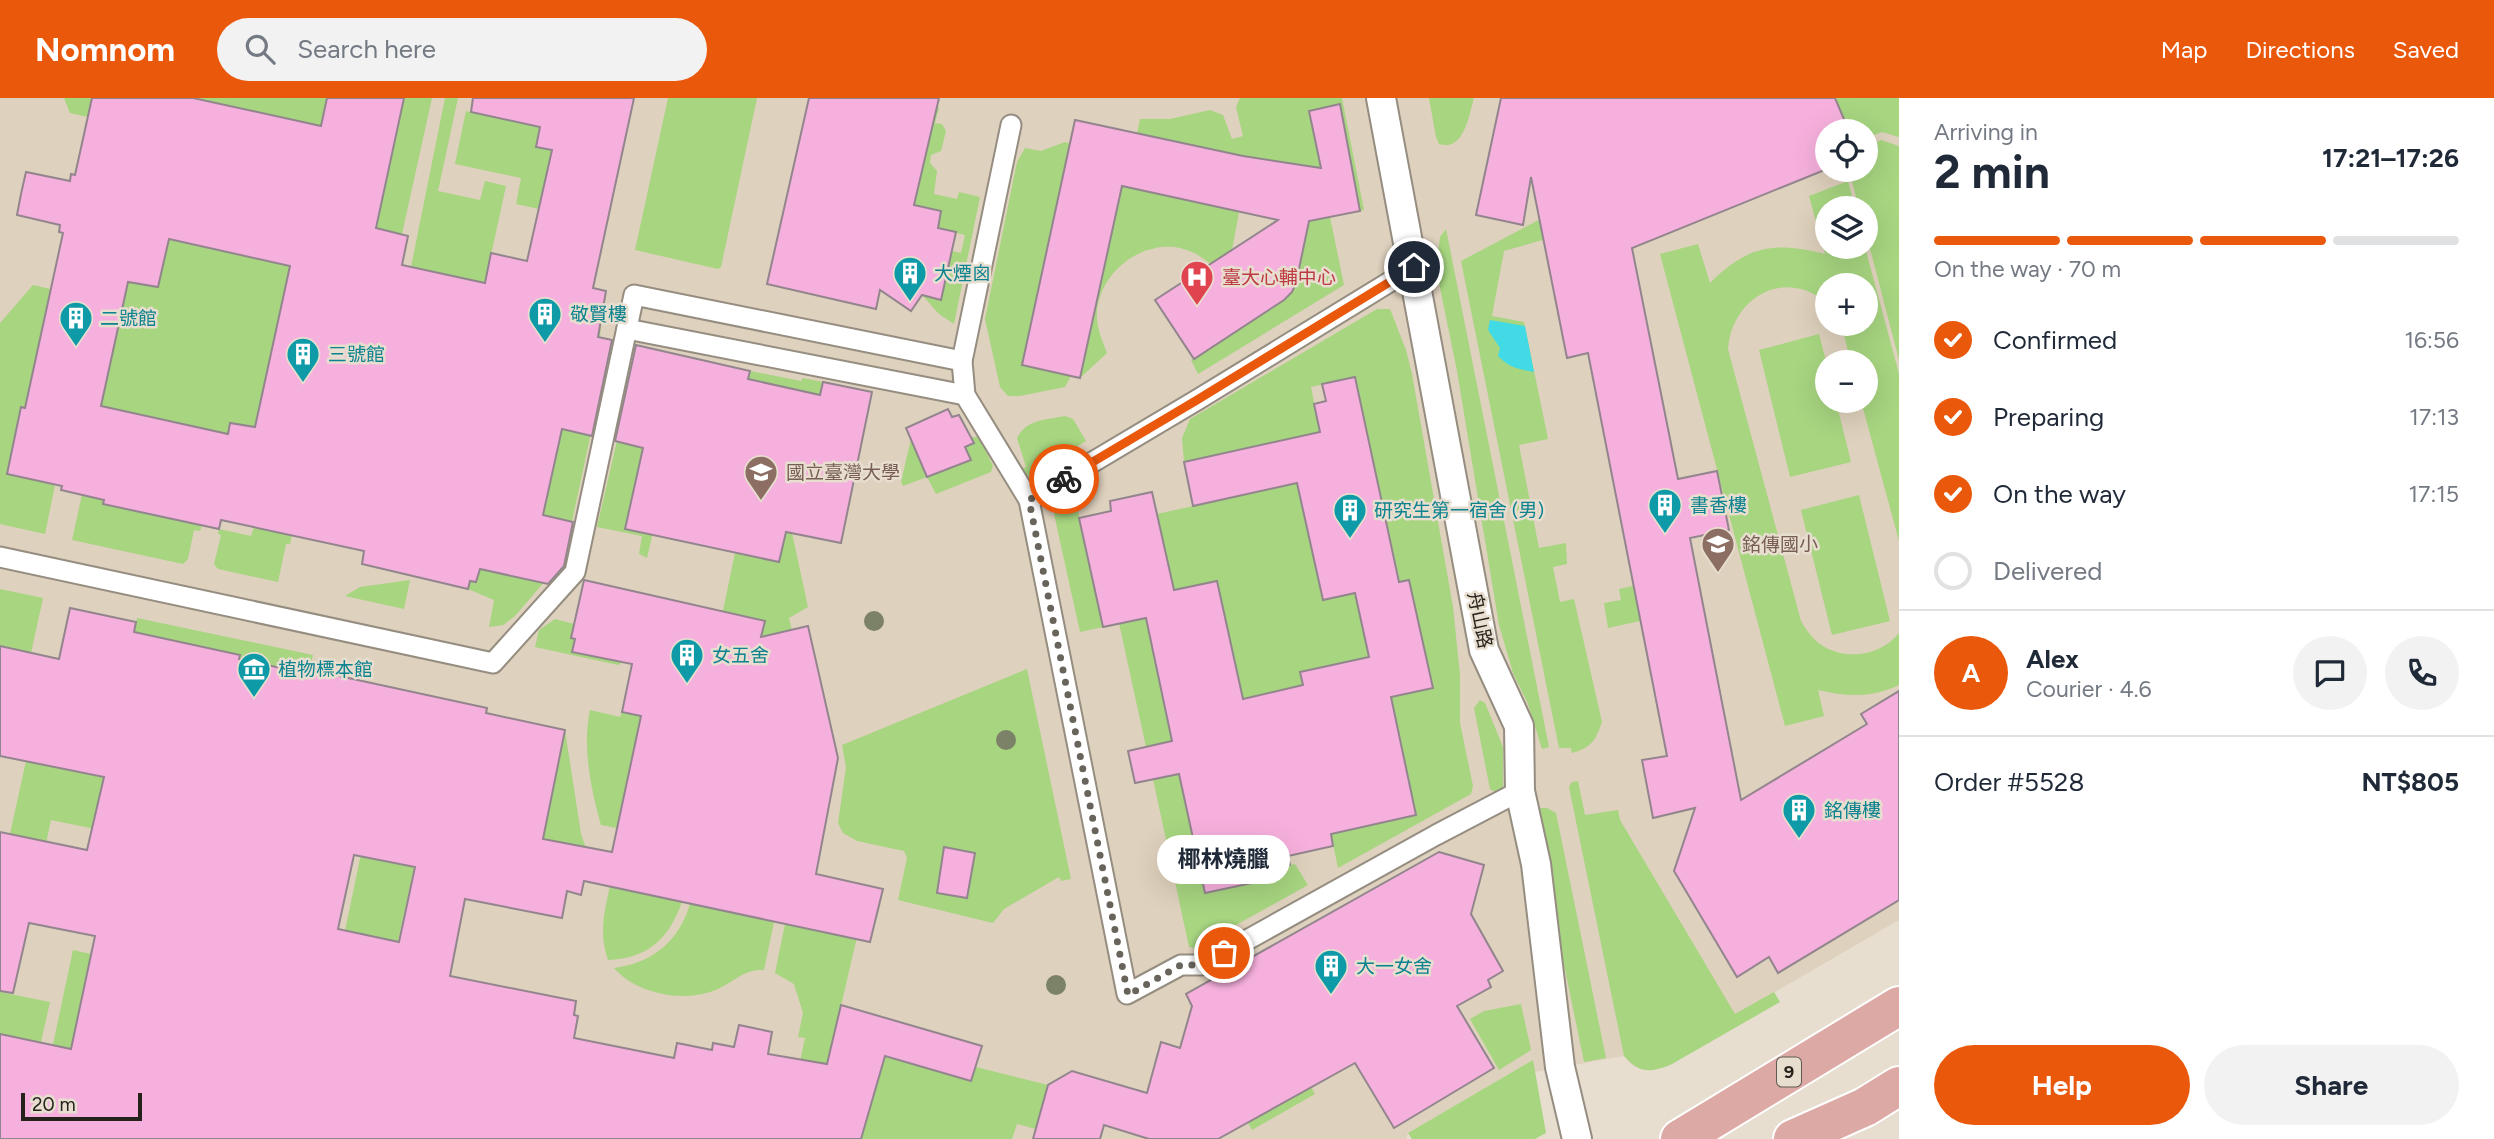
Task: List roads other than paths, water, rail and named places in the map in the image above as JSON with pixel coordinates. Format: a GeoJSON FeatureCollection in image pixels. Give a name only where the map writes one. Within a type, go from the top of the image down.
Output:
{"type":"FeatureCollection","features":[{"type":"Feature","properties":{"kind":"main road","name":"9"},"geometry":{"type":"LineString","coordinates":[[1680,1139],[1899,1006]]}},
{"type":"Feature","properties":{"kind":"main road"},"geometry":{"type":"LineString","coordinates":[[1793,1139],[1865,1107],[1899,1086]]}},
{"type":"Feature","properties":{"kind":"main road"},"geometry":{"type":"LineString","coordinates":[[1837,1139],[1873,1123],[1899,1107]]}},
{"type":"Feature","properties":{"kind":"street","name":"舟山路"},"geometry":{"type":"LineString","coordinates":[[1381,98],[1484,650],[1519,726],[1520,791],[1536,864],[1560,1067],[1577,1139]]}},
{"type":"Feature","properties":{"kind":"lane"},"geometry":{"type":"LineString","coordinates":[[1011,125],[962,361],[965,395],[1029,500],[1128,995],[1181,965],[1202,965],[1520,791]]}},
{"type":"Feature","properties":{"kind":"lane"},"geometry":{"type":"LineString","coordinates":[[1029,500],[1414,267]]}},
{"type":"Feature","properties":{"kind":"lane"},"geometry":{"type":"LineString","coordinates":[[0,557],[493,663],[575,572],[635,295],[962,361]]}},
{"type":"Feature","properties":{"kind":"lane"},"geometry":{"type":"LineString","coordinates":[[627,329],[965,395]]}},
{"type":"Feature","properties":{"kind":"water"},"geometry":{"type":"Polygon","coordinates":[[[1490,320],[1525,326],[1534,372],[1510,366],[1498,356],[1500,348],[1488,330],[1490,320]]]}},
{"type":"Feature","properties":{"kind":"place","name":"大煙囪"},"geometry":{"type":"Point","coordinates":[910,303]}},
{"type":"Feature","properties":{"kind":"place","name":"臺大心輔中心"},"geometry":{"type":"Point","coordinates":[1197,307]}},
{"type":"Feature","properties":{"kind":"place","name":"敬賢樓"},"geometry":{"type":"Point","coordinates":[545,344]}},
{"type":"Feature","properties":{"kind":"place","name":"二號館"},"geometry":{"type":"Point","coordinates":[76,348]}},
{"type":"Feature","properties":{"kind":"place","name":"三號館"},"geometry":{"type":"Point","coordinates":[303,384]}},
{"type":"Feature","properties":{"kind":"place","name":"國立臺灣大學"},"geometry":{"type":"Point","coordinates":[761,502]}},
{"type":"Feature","properties":{"kind":"place","name":"書香樓"},"geometry":{"type":"Point","coordinates":[1665,535]}},
{"type":"Feature","properties":{"kind":"place","name":"研究生第一宿舍 (男)"},"geometry":{"type":"Point","coordinates":[1350,540]}},
{"type":"Feature","properties":{"kind":"place","name":"銘傳國小"},"geometry":{"type":"Point","coordinates":[1718,574]}},
{"type":"Feature","properties":{"kind":"place","name":"女五舍"},"geometry":{"type":"Point","coordinates":[687,685]}},
{"type":"Feature","properties":{"kind":"place","name":"植物標本館"},"geometry":{"type":"Point","coordinates":[254,699]}},
{"type":"Feature","properties":{"kind":"place","name":"銘傳樓"},"geometry":{"type":"Point","coordinates":[1799,840]}},
{"type":"Feature","properties":{"kind":"place","name":"椰林燒臘"},"geometry":{"type":"Point","coordinates":[1224,953]}},
{"type":"Feature","properties":{"kind":"place","name":"大一女舍"},"geometry":{"type":"Point","coordinates":[1331,996]}}]}
